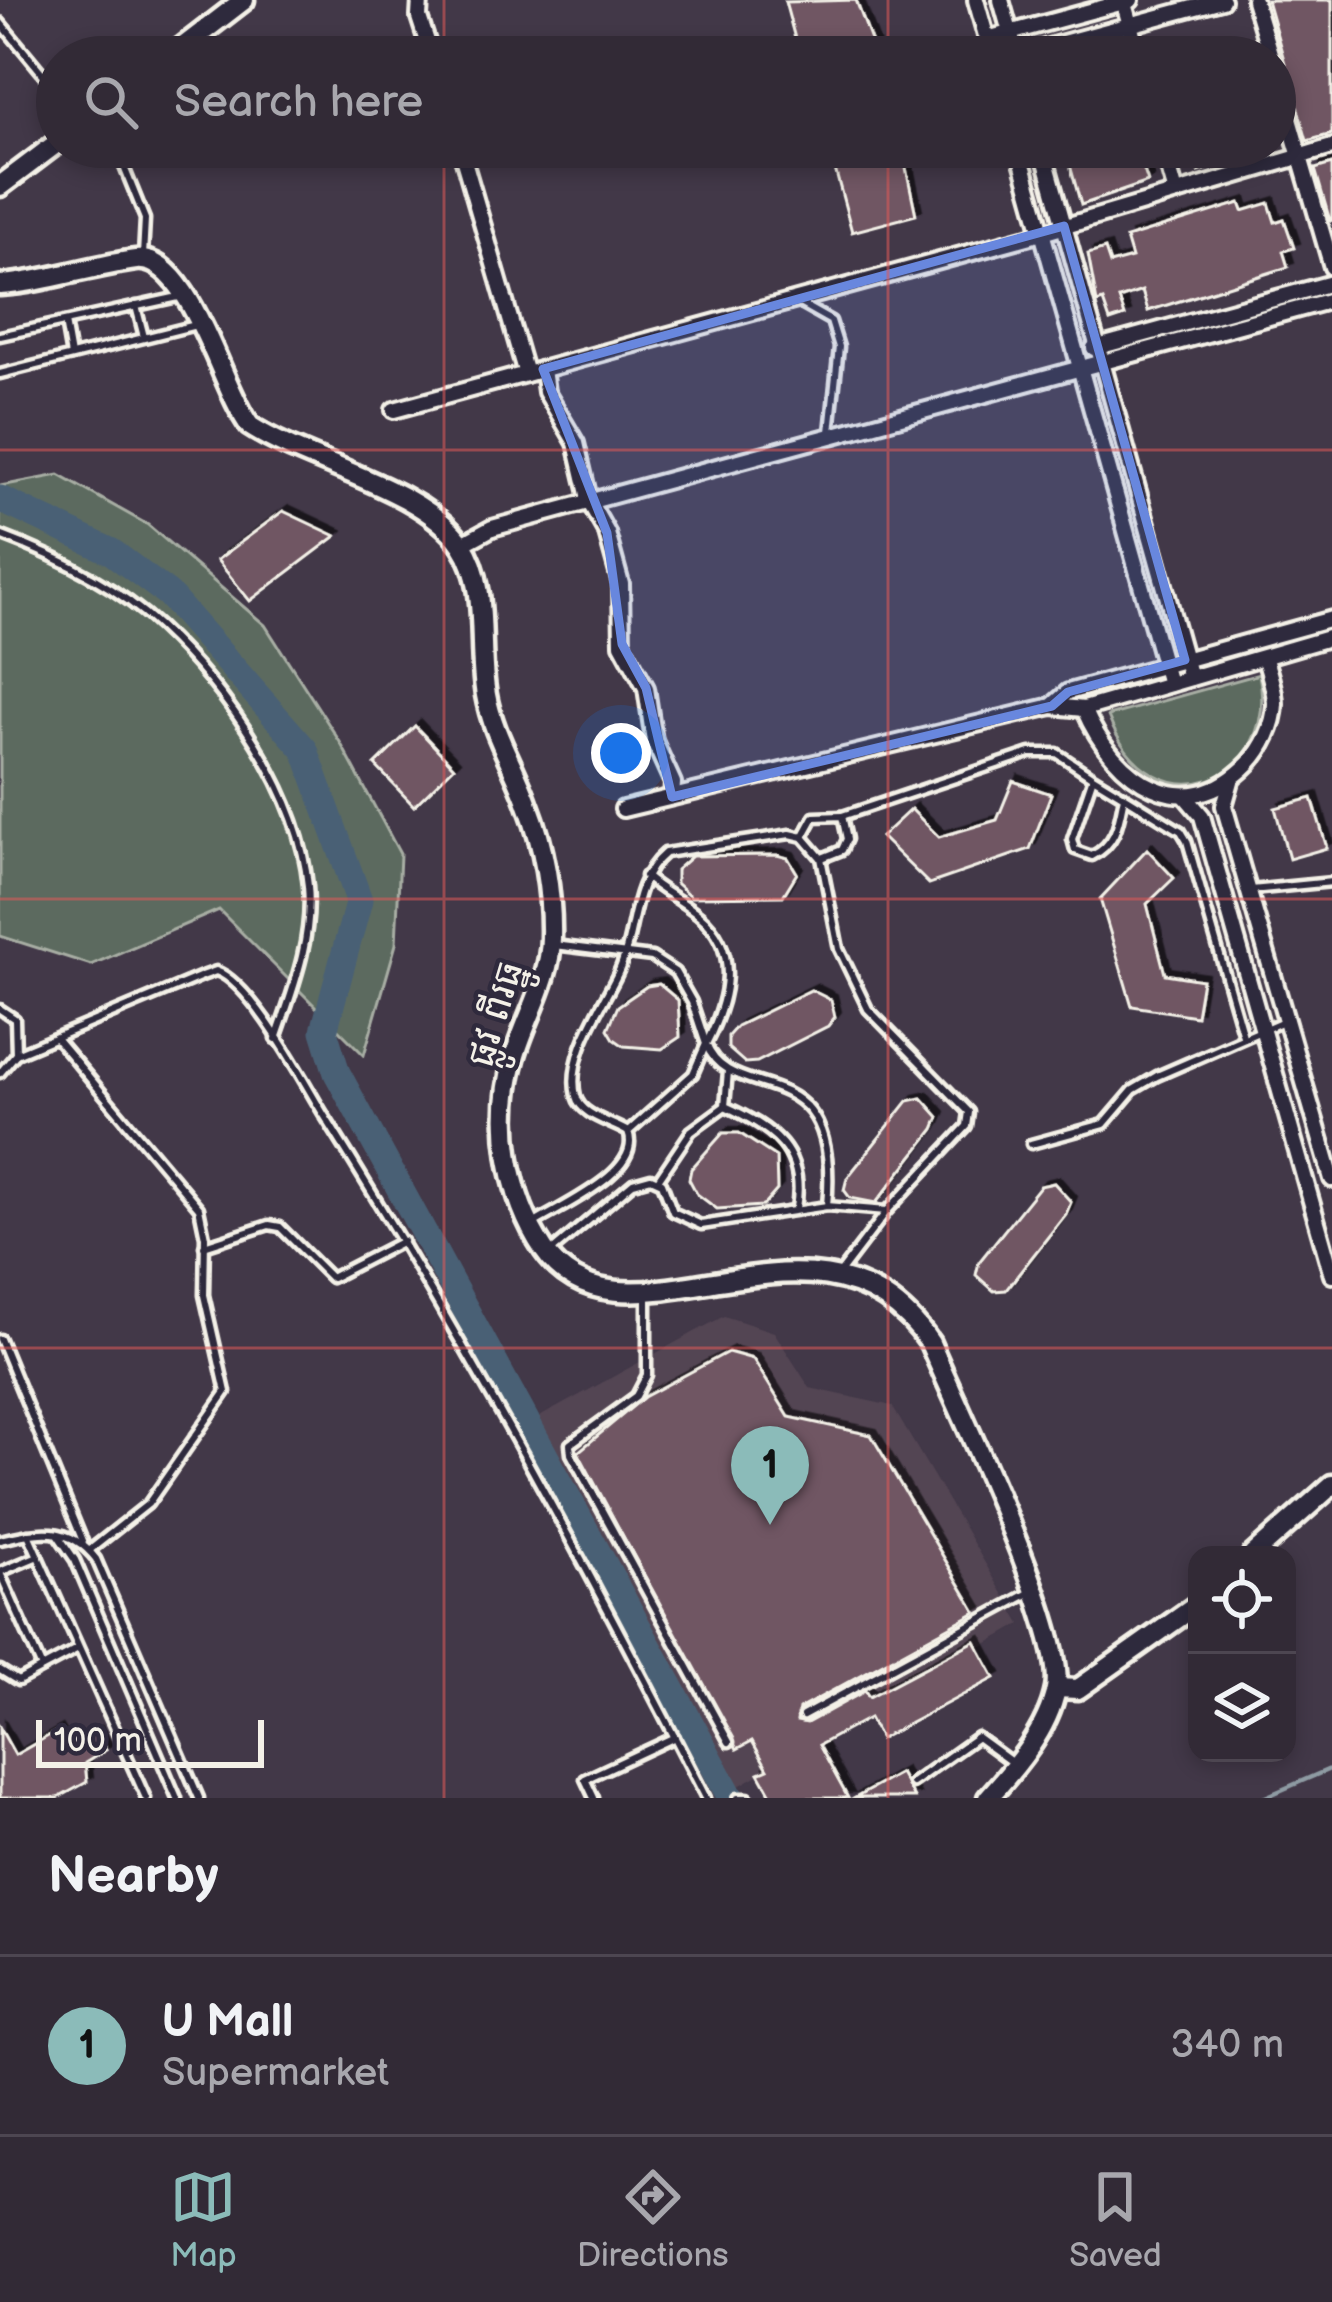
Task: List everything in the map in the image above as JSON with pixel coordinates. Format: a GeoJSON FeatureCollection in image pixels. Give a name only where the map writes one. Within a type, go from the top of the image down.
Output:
{"type":"FeatureCollection","features":[{"type":"Feature","properties":{"kind":"main road"},"geometry":{"type":"LineString","coordinates":[[197,36],[244,0]]}},
{"type":"Feature","properties":{"kind":"main road"},"geometry":{"type":"LineString","coordinates":[[0,186],[36,159]]}},
{"type":"Feature","properties":{"kind":"main road"},"geometry":{"type":"LineString","coordinates":[[0,285],[142,259],[172,272],[237,409],[250,426],[413,504],[461,545]]}},
{"type":"Feature","properties":{"kind":"main road","name":"ផ្លូវ ពីរធ្នូ"},"geometry":{"type":"LineString","coordinates":[[461,545],[479,590],[487,702],[499,743],[528,804],[542,855],[551,945],[504,1105],[515,1188],[530,1226],[548,1255],[595,1285],[646,1291],[791,1272],[839,1274],[883,1292],[930,1342],[1035,1591],[1054,1647],[1057,1688]]}},
{"type":"Feature","properties":{"kind":"main road"},"geometry":{"type":"LineString","coordinates":[[1263,1546],[1332,1485]]}},
{"type":"Feature","properties":{"kind":"main road"},"geometry":{"type":"LineString","coordinates":[[988,1798],[1037,1735],[1057,1688],[1078,1689],[1188,1611]]}},
{"type":"Feature","properties":{"kind":"street"},"geometry":{"type":"LineString","coordinates":[[420,0],[425,36]]}},
{"type":"Feature","properties":{"kind":"street"},"geometry":{"type":"LineString","coordinates":[[976,0],[986,36]]}},
{"type":"Feature","properties":{"kind":"street"},"geometry":{"type":"LineString","coordinates":[[1001,0],[1011,36]]}},
{"type":"Feature","properties":{"kind":"street"},"geometry":{"type":"LineString","coordinates":[[1089,36],[1222,0]]}},
{"type":"Feature","properties":{"kind":"street"},"geometry":{"type":"LineString","coordinates":[[1254,0],[1265,36]]}},
{"type":"Feature","properties":{"kind":"street"},"geometry":{"type":"LineString","coordinates":[[998,36],[1126,1],[1133,36]]}},
{"type":"Feature","properties":{"kind":"street"},"geometry":{"type":"LineString","coordinates":[[1296,143],[1332,267]]}},
{"type":"Feature","properties":{"kind":"street"},"geometry":{"type":"LineString","coordinates":[[1296,158],[1332,147]]}},
{"type":"Feature","properties":{"kind":"street"},"geometry":{"type":"LineString","coordinates":[[466,168],[526,374]]}},
{"type":"Feature","properties":{"kind":"street"},"geometry":{"type":"LineString","coordinates":[[1024,168],[1168,684]]}},
{"type":"Feature","properties":{"kind":"street"},"geometry":{"type":"LineString","coordinates":[[1048,168],[1190,678]]}},
{"type":"Feature","properties":{"kind":"street"},"geometry":{"type":"LineString","coordinates":[[1169,168],[1176,193]]}},
{"type":"Feature","properties":{"kind":"street"},"geometry":{"type":"LineString","coordinates":[[394,410],[1262,168]]}},
{"type":"Feature","properties":{"kind":"street"},"geometry":{"type":"LineString","coordinates":[[1076,353],[1332,283]]}},
{"type":"Feature","properties":{"kind":"street"},"geometry":{"type":"LineString","coordinates":[[461,545],[492,528],[1332,300]]}},
{"type":"Feature","properties":{"kind":"street"},"geometry":{"type":"LineString","coordinates":[[543,369],[552,405],[576,443],[590,502],[615,560],[622,644],[646,688],[654,741],[673,783],[672,797]]}},
{"type":"Feature","properties":{"kind":"street"},"geometry":{"type":"LineString","coordinates":[[1052,706],[1067,692],[1332,619]]}},
{"type":"Feature","properties":{"kind":"street"},"geometry":{"type":"LineString","coordinates":[[622,809],[1052,706],[1084,709],[1332,638]]}},
{"type":"Feature","properties":{"kind":"street"},"geometry":{"type":"LineString","coordinates":[[1084,709],[1095,734],[1129,772],[1157,790],[1185,796],[1209,794],[1231,781],[1260,751],[1275,705],[1265,658]]}},
{"type":"Feature","properties":{"kind":"street"},"geometry":{"type":"LineString","coordinates":[[1231,781],[1224,806],[1332,1179]]}},
{"type":"Feature","properties":{"kind":"street"},"geometry":{"type":"LineString","coordinates":[[1185,796],[1202,816],[1332,1274]]}},
{"type":"Feature","properties":{"kind":"lane"},"geometry":{"type":"LineString","coordinates":[[0,22],[36,66]]}},
{"type":"Feature","properties":{"kind":"lane"},"geometry":{"type":"LineString","coordinates":[[124,168],[145,219],[142,259]]}},
{"type":"Feature","properties":{"kind":"lane"},"geometry":{"type":"LineString","coordinates":[[0,336],[186,295]]}},
{"type":"Feature","properties":{"kind":"lane"},"geometry":{"type":"LineString","coordinates":[[791,301],[815,307],[831,321],[839,347],[829,438]]}},
{"type":"Feature","properties":{"kind":"lane"},"geometry":{"type":"LineString","coordinates":[[136,306],[144,338]]}},
{"type":"Feature","properties":{"kind":"lane"},"geometry":{"type":"LineString","coordinates":[[65,322],[71,356]]}},
{"type":"Feature","properties":{"kind":"lane"},"geometry":{"type":"LineString","coordinates":[[0,374],[200,325]]}},
{"type":"Feature","properties":{"kind":"lane"},"geometry":{"type":"LineString","coordinates":[[0,535],[61,557],[158,624],[221,698],[285,798],[308,886],[304,955],[276,1039]]}},
{"type":"Feature","properties":{"kind":"lane"},"geometry":{"type":"LineString","coordinates":[[803,837],[814,817],[842,816],[1030,753],[1057,753],[1181,831],[1243,1036]]}},
{"type":"Feature","properties":{"kind":"lane"},"geometry":{"type":"LineString","coordinates":[[1094,777],[1072,839],[1075,850],[1092,856],[1107,849],[1124,796]]}},
{"type":"Feature","properties":{"kind":"lane"},"geometry":{"type":"LineString","coordinates":[[820,858],[842,850],[847,839],[842,816]]}},
{"type":"Feature","properties":{"kind":"lane"},"geometry":{"type":"LineString","coordinates":[[530,1226],[622,1168],[632,1142],[628,1132],[586,1111],[576,1097],[576,1076],[596,1009],[617,975],[646,876],[664,853],[790,834],[803,837],[820,858],[839,949],[868,1009],[969,1112],[967,1126],[887,1211],[839,1274]]}},
{"type":"Feature","properties":{"kind":"lane"},"geometry":{"type":"LineString","coordinates":[[628,1132],[684,1088],[726,1002],[730,977],[722,951],[702,917],[646,876]]}},
{"type":"Feature","properties":{"kind":"lane"},"geometry":{"type":"LineString","coordinates":[[1248,890],[1332,882]]}},
{"type":"Feature","properties":{"kind":"lane"},"geometry":{"type":"LineString","coordinates":[[551,945],[652,957],[675,972],[706,1043],[728,1071],[780,1085],[808,1109],[829,1160],[827,1206]]}},
{"type":"Feature","properties":{"kind":"lane"},"geometry":{"type":"LineString","coordinates":[[0,1073],[16,1054],[216,970],[231,979],[276,1039],[403,1240],[706,1798]]}},
{"type":"Feature","properties":{"kind":"lane"},"geometry":{"type":"LineString","coordinates":[[0,1009],[15,1019],[16,1054]]}},
{"type":"Feature","properties":{"kind":"lane"},"geometry":{"type":"LineString","coordinates":[[1030,1144],[1104,1124],[1133,1090],[1286,1020]]}},
{"type":"Feature","properties":{"kind":"lane"},"geometry":{"type":"LineString","coordinates":[[56,1038],[199,1208],[204,1295],[226,1392],[148,1504],[90,1550]]}},
{"type":"Feature","properties":{"kind":"lane"},"geometry":{"type":"LineString","coordinates":[[548,1255],[633,1183],[658,1180],[691,1131],[725,1106],[728,1071]]}},
{"type":"Feature","properties":{"kind":"lane"},"geometry":{"type":"LineString","coordinates":[[725,1106],[783,1140],[800,1183],[796,1208]]}},
{"type":"Feature","properties":{"kind":"lane"},"geometry":{"type":"LineString","coordinates":[[622,1168],[633,1183]]}},
{"type":"Feature","properties":{"kind":"lane"},"geometry":{"type":"LineString","coordinates":[[658,1180],[674,1213],[700,1226],[796,1208],[887,1211]]}},
{"type":"Feature","properties":{"kind":"lane"},"geometry":{"type":"LineString","coordinates":[[204,1246],[268,1225],[280,1227],[331,1278],[403,1240]]}},
{"type":"Feature","properties":{"kind":"lane"},"geometry":{"type":"LineString","coordinates":[[646,1291],[647,1375],[636,1396],[570,1444],[571,1454],[729,1742]]}},
{"type":"Feature","properties":{"kind":"lane"},"geometry":{"type":"LineString","coordinates":[[0,1339],[83,1542],[199,1798]]}},
{"type":"Feature","properties":{"kind":"lane"},"geometry":{"type":"LineString","coordinates":[[0,1540],[55,1532],[83,1542]]}},
{"type":"Feature","properties":{"kind":"lane"},"geometry":{"type":"LineString","coordinates":[[55,1532],[75,1560],[177,1798]]}},
{"type":"Feature","properties":{"kind":"lane"},"geometry":{"type":"LineString","coordinates":[[28,1534],[146,1798]]}},
{"type":"Feature","properties":{"kind":"lane"},"geometry":{"type":"LineString","coordinates":[[38,1556],[0,1573],[42,1668]]}},
{"type":"Feature","properties":{"kind":"lane"},"geometry":{"type":"LineString","coordinates":[[802,1716],[1035,1591]]}},
{"type":"Feature","properties":{"kind":"lane"},"geometry":{"type":"LineString","coordinates":[[0,1670],[18,1681],[78,1649]]}},
{"type":"Feature","properties":{"kind":"lane"},"geometry":{"type":"LineString","coordinates":[[594,1798],[585,1779],[675,1737]]}},
{"type":"Feature","properties":{"kind":"lane"},"geometry":{"type":"LineString","coordinates":[[911,1783],[977,1737],[1015,1765]]}},
{"type":"Feature","properties":{"kind":"highlighted area"},"geometry":{"type":"Polygon","coordinates":[[[1064,226],[1185,660],[1068,692],[1052,706],[672,797],[646,688],[622,644],[607,533],[543,369],[1064,226]]]}},
{"type":"Feature","properties":{"kind":"shaded area"},"geometry":{"type":"Polygon","coordinates":[[[724,1316],[774,1332],[810,1388],[892,1406],[1021,1624],[725,1794],[523,1426],[724,1316]]]}},
{"type":"Feature","properties":{"kind":"green space"},"geometry":{"type":"Polygon","coordinates":[[[59,475],[148,525],[265,625],[340,742],[400,854],[396,944],[364,1055],[219,910],[91,965],[0,936],[0,486],[59,475]]]}},
{"type":"Feature","properties":{"kind":"green space"},"geometry":{"type":"Polygon","coordinates":[[[1259,674],[1261,712],[1251,743],[1233,766],[1209,780],[1181,783],[1153,774],[1128,752],[1108,716],[1259,674]]]}},
{"type":"Feature","properties":{"kind":"building"},"geometry":{"type":"Polygon","coordinates":[[[856,0],[869,36],[794,36],[785,2],[856,0]]]}},
{"type":"Feature","properties":{"kind":"building"},"geometry":{"type":"Polygon","coordinates":[[[1267,0],[1332,0],[1332,134],[1307,141],[1296,102],[1296,36],[1277,36],[1267,0]]]}},
{"type":"Feature","properties":{"kind":"building"},"geometry":{"type":"Polygon","coordinates":[[[1332,164],[1332,220],[1330,221],[1315,169],[1332,164]]]}},
{"type":"Feature","properties":{"kind":"building"},"geometry":{"type":"Polygon","coordinates":[[[906,168],[916,215],[852,232],[835,169],[906,168]]]}},
{"type":"Feature","properties":{"kind":"building"},"geometry":{"type":"Polygon","coordinates":[[[1071,168],[1143,168],[1148,182],[1081,205],[1071,168]]]}},
{"type":"Feature","properties":{"kind":"building"},"geometry":{"type":"Polygon","coordinates":[[[1240,203],[1243,211],[1269,203],[1275,222],[1284,219],[1294,248],[1283,251],[1288,267],[1148,311],[1142,291],[1119,299],[1125,316],[1110,321],[1103,301],[1097,303],[1088,254],[1105,249],[1110,264],[1132,258],[1126,238],[1240,203]]]}},
{"type":"Feature","properties":{"kind":"building"},"geometry":{"type":"Polygon","coordinates":[[[283,511],[336,536],[250,601],[217,560],[283,511]]]}},
{"type":"Feature","properties":{"kind":"building"},"geometry":{"type":"Polygon","coordinates":[[[415,726],[454,767],[414,806],[375,765],[415,726]]]}},
{"type":"Feature","properties":{"kind":"building"},"geometry":{"type":"Polygon","coordinates":[[[1013,781],[1051,794],[1030,849],[929,884],[881,837],[911,809],[939,837],[997,820],[1013,781]]]}},
{"type":"Feature","properties":{"kind":"building"},"geometry":{"type":"Polygon","coordinates":[[[1312,798],[1327,848],[1289,859],[1275,808],[1312,798]]]}},
{"type":"Feature","properties":{"kind":"building"},"geometry":{"type":"Polygon","coordinates":[[[1147,849],[1174,878],[1147,904],[1165,974],[1202,980],[1196,1016],[1132,1006],[1100,899],[1147,849]]]}},
{"type":"Feature","properties":{"kind":"building"},"geometry":{"type":"Polygon","coordinates":[[[692,856],[788,858],[797,873],[783,896],[691,897],[676,883],[676,870],[692,856]]]}},
{"type":"Feature","properties":{"kind":"building"},"geometry":{"type":"Polygon","coordinates":[[[659,984],[678,1000],[680,1037],[662,1049],[624,1046],[608,1029],[618,1006],[647,986],[659,984]]]}},
{"type":"Feature","properties":{"kind":"building"},"geometry":{"type":"Polygon","coordinates":[[[811,990],[831,1000],[835,1017],[828,1026],[757,1062],[745,1063],[728,1048],[728,1036],[737,1026],[811,990]]]}},
{"type":"Feature","properties":{"kind":"building"},"geometry":{"type":"Polygon","coordinates":[[[922,1098],[939,1117],[934,1129],[876,1203],[850,1198],[844,1190],[847,1178],[908,1101],[922,1098]]]}},
{"type":"Feature","properties":{"kind":"building"},"geometry":{"type":"Polygon","coordinates":[[[723,1133],[739,1133],[776,1157],[777,1190],[763,1206],[717,1209],[697,1194],[689,1179],[691,1169],[723,1133]]]}},
{"type":"Feature","properties":{"kind":"building"},"geometry":{"type":"Polygon","coordinates":[[[1054,1183],[1071,1202],[1066,1214],[1006,1290],[994,1291],[976,1275],[979,1262],[1040,1186],[1054,1183]]]}},
{"type":"Feature","properties":{"kind":"building"},"geometry":{"type":"Polygon","coordinates":[[[728,1352],[753,1359],[789,1417],[871,1435],[976,1612],[799,1709],[797,1721],[807,1723],[865,1691],[869,1697],[975,1641],[995,1678],[880,1739],[869,1718],[819,1745],[848,1798],[773,1798],[759,1773],[768,1769],[752,1741],[737,1749],[578,1452],[644,1397],[728,1352]]]}},
{"type":"Feature","properties":{"kind":"building"},"geometry":{"type":"Polygon","coordinates":[[[0,1728],[15,1755],[57,1731],[63,1741],[71,1737],[75,1744],[96,1732],[106,1750],[85,1763],[87,1782],[58,1798],[0,1798],[0,1728]]]}},
{"type":"Feature","properties":{"kind":"building"},"geometry":{"type":"Polygon","coordinates":[[[900,1773],[914,1798],[855,1798],[900,1773]]]}},
{"type":"Feature","properties":{"kind":"waterway"},"geometry":{"type":"LineString","coordinates":[[0,499],[112,552],[168,594],[305,750],[359,900],[324,1031],[337,1073],[731,1798]]}},
{"type":"Feature","properties":{"kind":"waterway"},"geometry":{"type":"LineString","coordinates":[[1263,1798],[1332,1768]]}},
{"type":"Feature","properties":{"kind":"place","name":"U Mall"},"geometry":{"type":"Point","coordinates":[770,1525]}}]}
